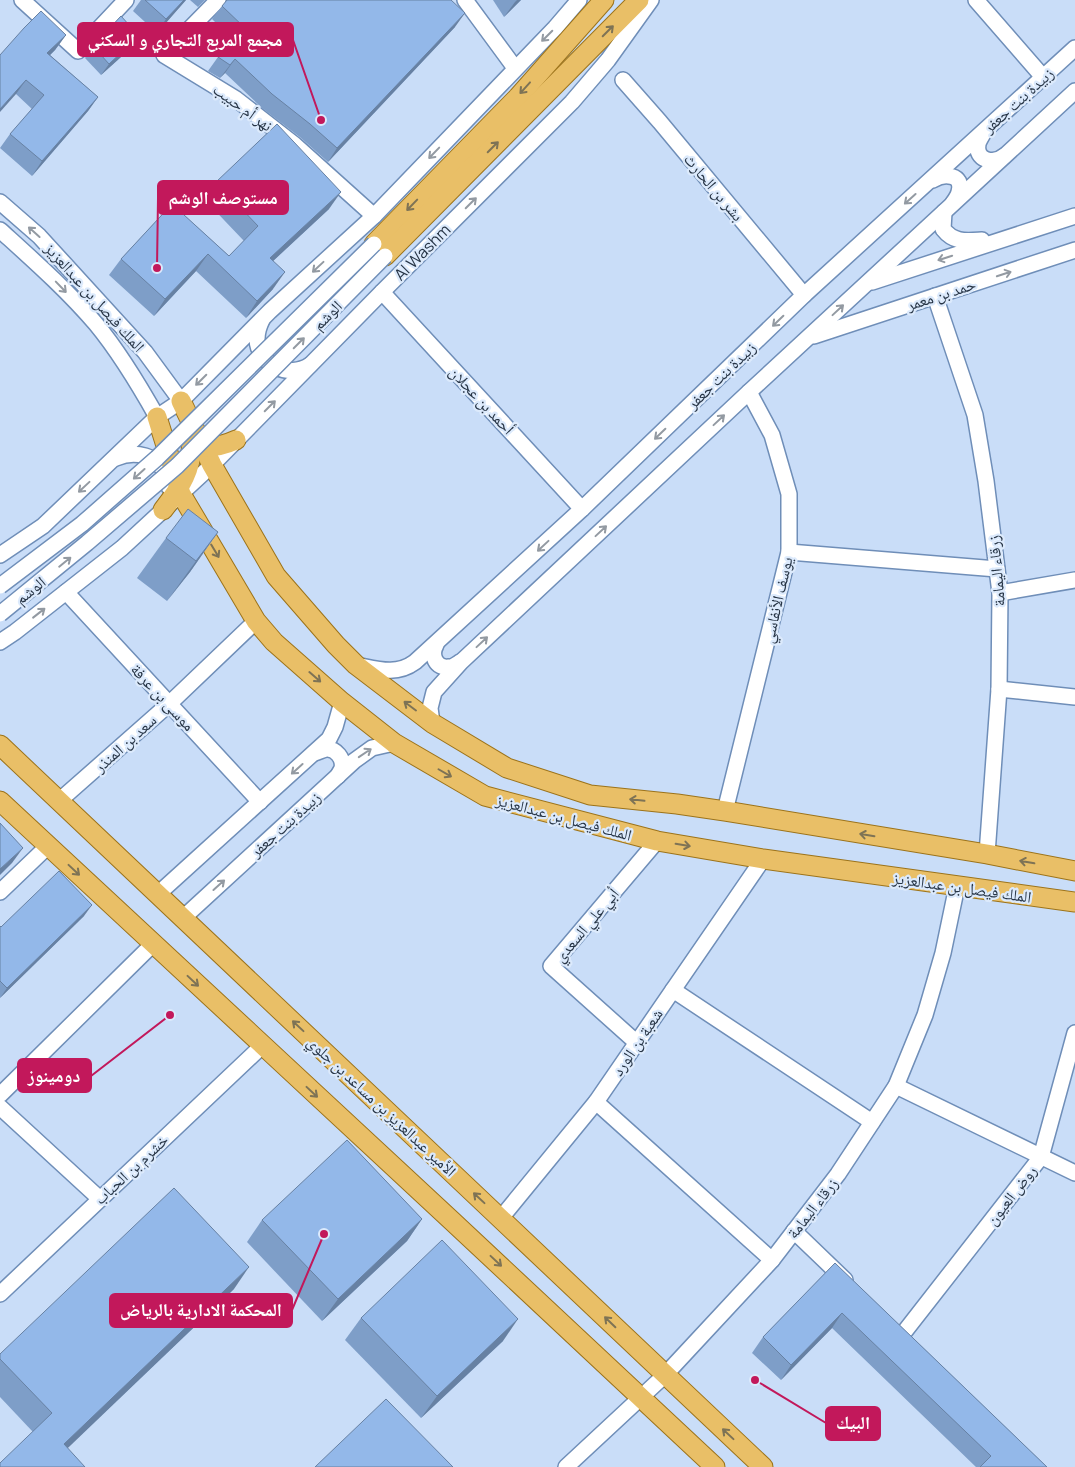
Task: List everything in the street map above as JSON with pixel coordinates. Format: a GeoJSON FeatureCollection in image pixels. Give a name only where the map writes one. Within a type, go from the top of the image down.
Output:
{"type":"FeatureCollection","features":[{"type":"Feature","properties":{"kind":"main road","name":"الوشم"},"geometry":{"type":"LineString","coordinates":[[380,250],[604,0]]}},
{"type":"Feature","properties":{"kind":"main road","name":"الوشم"},"geometry":{"type":"LineString","coordinates":[[380,250],[639,0]]}},
{"type":"Feature","properties":{"kind":"main road","name":"الملك فيصل بن عبدالعزيز"},"geometry":{"type":"LineString","coordinates":[[181,401],[202,453],[276,576],[336,645],[356,665],[432,723],[507,768],[590,795],[725,811],[987,854],[1075,871]]}},
{"type":"Feature","properties":{"kind":"main road","name":"الملك فيصل بن عبدالعزيز"},"geometry":{"type":"LineString","coordinates":[[157,418],[180,492],[256,621],[274,642],[342,702],[394,744],[485,796],[657,841],[763,859],[1075,902]]}},
{"type":"Feature","properties":{"kind":"main road"},"geometry":{"type":"LineString","coordinates":[[157,418],[170,434],[202,453]]}},
{"type":"Feature","properties":{"kind":"main road"},"geometry":{"type":"LineString","coordinates":[[163,510],[180,492],[191,461],[202,453],[236,440]]}},
{"type":"Feature","properties":{"kind":"main road","name":"الأمير عبدالعزيز بن مساعد بن جلوي"},"geometry":{"type":"LineString","coordinates":[[0,745],[764,1467]]}},
{"type":"Feature","properties":{"kind":"main road"},"geometry":{"type":"LineString","coordinates":[[0,801],[716,1467]]}},
{"type":"Feature","properties":{"kind":"street"},"geometry":{"type":"LineString","coordinates":[[22,0],[78,51],[126,0]]}},
{"type":"Feature","properties":{"kind":"street","name":"نهر أم حبيب"},"geometry":{"type":"LineString","coordinates":[[218,0],[164,55],[236,99],[295,145],[374,216]]}},
{"type":"Feature","properties":{"kind":"street"},"geometry":{"type":"LineString","coordinates":[[465,0],[515,68]]}},
{"type":"Feature","properties":{"kind":"street"},"geometry":{"type":"LineString","coordinates":[[316,360],[307,367],[297,371],[275,368],[266,361],[260,352],[257,341],[262,319],[374,216],[555,28],[579,0]]}},
{"type":"Feature","properties":{"kind":"street","name":"Al Washm"},"geometry":{"type":"LineString","coordinates":[[236,440],[572,102],[608,60],[651,0]]}},
{"type":"Feature","properties":{"kind":"street"},"geometry":{"type":"LineString","coordinates":[[976,0],[1044,77]]}},
{"type":"Feature","properties":{"kind":"street","name":"زبيدة بنت جعفر"},"geometry":{"type":"LineString","coordinates":[[356,665],[396,671],[407,668],[436,645],[804,295],[1075,48]]}},
{"type":"Feature","properties":{"kind":"street","name":"بشر بن الحارث"},"geometry":{"type":"LineString","coordinates":[[622,80],[660,122],[804,295]]}},
{"type":"Feature","properties":{"kind":"street","name":"زبيدة بنت جعفر"},"geometry":{"type":"LineString","coordinates":[[432,723],[430,708],[434,692],[461,662],[749,392],[1075,91]]}},
{"type":"Feature","properties":{"kind":"street"},"geometry":{"type":"LineString","coordinates":[[984,131],[978,146],[979,154],[985,160],[993,162],[1001,159],[1008,153]]}},
{"type":"Feature","properties":{"kind":"street"},"geometry":{"type":"LineString","coordinates":[[926,184],[941,175],[951,175],[958,182],[960,191],[948,208],[943,229],[953,239],[962,242],[1006,238]]}},
{"type":"Feature","properties":{"kind":"street","name":"الملك فيصل بن عبدالعزيز"},"geometry":{"type":"LineString","coordinates":[[0,202],[39,236],[145,352],[181,401]]}},
{"type":"Feature","properties":{"kind":"street","name":"حمد بن معمر"},"geometry":{"type":"LineString","coordinates":[[866,284],[1075,216]]}},
{"type":"Feature","properties":{"kind":"street","name":"الملك فيصل بن عبدالعزيز"},"geometry":{"type":"LineString","coordinates":[[0,230],[41,266],[96,324],[130,371],[157,418]]}},
{"type":"Feature","properties":{"kind":"street","name":"الوشم"},"geometry":{"type":"LineString","coordinates":[[0,586],[82,524],[157,458],[380,250]]}},
{"type":"Feature","properties":{"kind":"street","name":"الوشم"},"geometry":{"type":"LineString","coordinates":[[0,614],[87,544],[177,466],[380,250]]}},
{"type":"Feature","properties":{"kind":"street","name":"حمد بن معمر"},"geometry":{"type":"LineString","coordinates":[[808,338],[1075,250]]}},
{"type":"Feature","properties":{"kind":"street","name":"أحمد بن عجلان"},"geometry":{"type":"LineString","coordinates":[[382,292],[582,508]]}},
{"type":"Feature","properties":{"kind":"street","name":"زرقاء اليمامة"},"geometry":{"type":"LineString","coordinates":[[935,296],[975,415],[986,481],[1000,593],[999,688],[987,854]]}},
{"type":"Feature","properties":{"kind":"street"},"geometry":{"type":"LineString","coordinates":[[0,555],[42,526],[157,418],[181,401],[270,311]]}},
{"type":"Feature","properties":{"kind":"street","name":"يوسف الأنفاسي"},"geometry":{"type":"LineString","coordinates":[[725,811],[789,552],[789,494],[772,435],[749,392]]}},
{"type":"Feature","properties":{"kind":"street"},"geometry":{"type":"LineString","coordinates":[[113,459],[125,454],[138,453],[150,457],[160,464],[166,475],[169,487],[168,499],[163,510]]}},
{"type":"Feature","properties":{"kind":"street"},"geometry":{"type":"LineString","coordinates":[[180,492],[202,453]]}},
{"type":"Feature","properties":{"kind":"street","name":"الوشم"},"geometry":{"type":"LineString","coordinates":[[0,642],[122,548],[163,510]]}},
{"type":"Feature","properties":{"kind":"street"},"geometry":{"type":"LineString","coordinates":[[789,552],[997,569]]}},
{"type":"Feature","properties":{"kind":"street"},"geometry":{"type":"LineString","coordinates":[[1000,593],[1075,580]]}},
{"type":"Feature","properties":{"kind":"street","name":"موسى بن عرفة"},"geometry":{"type":"LineString","coordinates":[[66,592],[260,802]]}},
{"type":"Feature","properties":{"kind":"street","name":"سعد بن المنذر"},"geometry":{"type":"LineString","coordinates":[[59,801],[169,704],[256,621]]}},
{"type":"Feature","properties":{"kind":"street"},"geometry":{"type":"LineString","coordinates":[[436,645],[433,658],[438,665],[447,668],[461,662]]}},
{"type":"Feature","properties":{"kind":"street"},"geometry":{"type":"LineString","coordinates":[[999,688],[1075,697]]}},
{"type":"Feature","properties":{"kind":"street","name":"زبيدة بنت جعفر"},"geometry":{"type":"LineString","coordinates":[[158,894],[329,739],[335,727],[342,702]]}},
{"type":"Feature","properties":{"kind":"street","name":"زبيدة بنت جعفر"},"geometry":{"type":"LineString","coordinates":[[183,918],[354,761],[372,748],[394,744]]}},
{"type":"Feature","properties":{"kind":"street"},"geometry":{"type":"LineString","coordinates":[[314,753],[325,749],[332,750],[338,754],[342,760],[342,768],[338,776]]}},
{"type":"Feature","properties":{"kind":"street","name":"أبي علي السعدي"},"geometry":{"type":"LineString","coordinates":[[637,1043],[552,966],[657,841]]}},
{"type":"Feature","properties":{"kind":"street"},"geometry":{"type":"LineString","coordinates":[[0,892],[48,846]]}},
{"type":"Feature","properties":{"kind":"street","name":"شعبة بن الورد"},"geometry":{"type":"LineString","coordinates":[[501,1218],[596,1102],[763,859]]}},
{"type":"Feature","properties":{"kind":"street","name":"زرقاء اليمامة"},"geometry":{"type":"LineString","coordinates":[[566,1467],[665,1374],[772,1260],[838,1174],[896,1086],[925,1015],[943,953],[957,886]]}},
{"type":"Feature","properties":{"kind":"street"},"geometry":{"type":"LineString","coordinates":[[0,1095],[153,944]]}},
{"type":"Feature","properties":{"kind":"street"},"geometry":{"type":"LineString","coordinates":[[673,990],[872,1122]]}},
{"type":"Feature","properties":{"kind":"street","name":"روض العيون"},"geometry":{"type":"LineString","coordinates":[[889,1322],[906,1339],[1041,1157],[1075,1033]]}},
{"type":"Feature","properties":{"kind":"street","name":"خشرم بن الحباب"},"geometry":{"type":"LineString","coordinates":[[0,1294],[262,1046]]}},
{"type":"Feature","properties":{"kind":"street"},"geometry":{"type":"LineString","coordinates":[[896,1086],[1075,1173]]}},
{"type":"Feature","properties":{"kind":"street"},"geometry":{"type":"LineString","coordinates":[[596,1102],[772,1260]]}},
{"type":"Feature","properties":{"kind":"street"},"geometry":{"type":"LineString","coordinates":[[0,1107],[100,1198]]}},
{"type":"Feature","properties":{"kind":"street"},"geometry":{"type":"LineString","coordinates":[[794,1231],[855,1290]]}},
{"type":"Feature","properties":{"kind":"building"},"geometry":{"type":"Polygon","coordinates":[[[145,0],[184,0],[166,19],[145,0]]]}},
{"type":"Feature","properties":{"kind":"building"},"geometry":{"type":"Polygon","coordinates":[[[227,0],[451,0],[465,13],[337,148],[272,94],[235,59],[230,65],[218,57],[246,29],[222,6],[227,0]]]}},
{"type":"Feature","properties":{"kind":"building"},"geometry":{"type":"Polygon","coordinates":[[[41,11],[66,35],[47,53],[98,97],[42,161],[10,134],[44,95],[26,80],[0,109],[0,55],[41,11]]]}},
{"type":"Feature","properties":{"kind":"building"},"geometry":{"type":"Polygon","coordinates":[[[121,16],[139,36],[109,64],[93,46],[121,16]]]}},
{"type":"Feature","properties":{"kind":"building"},"geometry":{"type":"Polygon","coordinates":[[[277,124],[341,192],[270,258],[285,272],[257,301],[208,254],[165,299],[121,259],[172,204],[229,256],[258,226],[216,182],[277,124]]]}},
{"type":"Feature","properties":{"kind":"building"},"geometry":{"type":"Polygon","coordinates":[[[188,509],[218,532],[196,561],[166,538],[188,509]]]}},
{"type":"Feature","properties":{"kind":"building"},"geometry":{"type":"Polygon","coordinates":[[[0,823],[23,848],[0,869],[0,823]]]}},
{"type":"Feature","properties":{"kind":"building"},"geometry":{"type":"Polygon","coordinates":[[[59,871],[92,905],[7,988],[0,981],[0,926],[59,871]]]}},
{"type":"Feature","properties":{"kind":"building"},"geometry":{"type":"Polygon","coordinates":[[[347,1140],[422,1219],[338,1299],[262,1220],[347,1140]]]}},
{"type":"Feature","properties":{"kind":"building"},"geometry":{"type":"Polygon","coordinates":[[[174,1188],[249,1267],[64,1444],[85,1467],[0,1467],[0,1463],[52,1413],[0,1359],[0,1354],[174,1188]]]}},
{"type":"Feature","properties":{"kind":"building"},"geometry":{"type":"Polygon","coordinates":[[[442,1240],[518,1319],[437,1396],[361,1318],[442,1240]]]}},
{"type":"Feature","properties":{"kind":"building"},"geometry":{"type":"Polygon","coordinates":[[[835,1263],[1047,1467],[980,1467],[991,1456],[842,1313],[791,1365],[763,1337],[835,1263]]]}},
{"type":"Feature","properties":{"kind":"building"},"geometry":{"type":"Polygon","coordinates":[[[386,1399],[453,1467],[315,1467],[386,1399]]]}},
{"type":"Feature","properties":{"kind":"place","name":"مجمع المربع التجاري و السكني"},"geometry":{"type":"Point","coordinates":[321,120]}},
{"type":"Feature","properties":{"kind":"place","name":"مستوصف الوشم"},"geometry":{"type":"Point","coordinates":[157,268]}},
{"type":"Feature","properties":{"kind":"place","name":"دومينوز"},"geometry":{"type":"Point","coordinates":[170,1015]}},
{"type":"Feature","properties":{"kind":"place","name":"المحكمة الادارية بالرياض"},"geometry":{"type":"Point","coordinates":[324,1234]}},
{"type":"Feature","properties":{"kind":"place","name":"البيك"},"geometry":{"type":"Point","coordinates":[755,1380]}}]}
